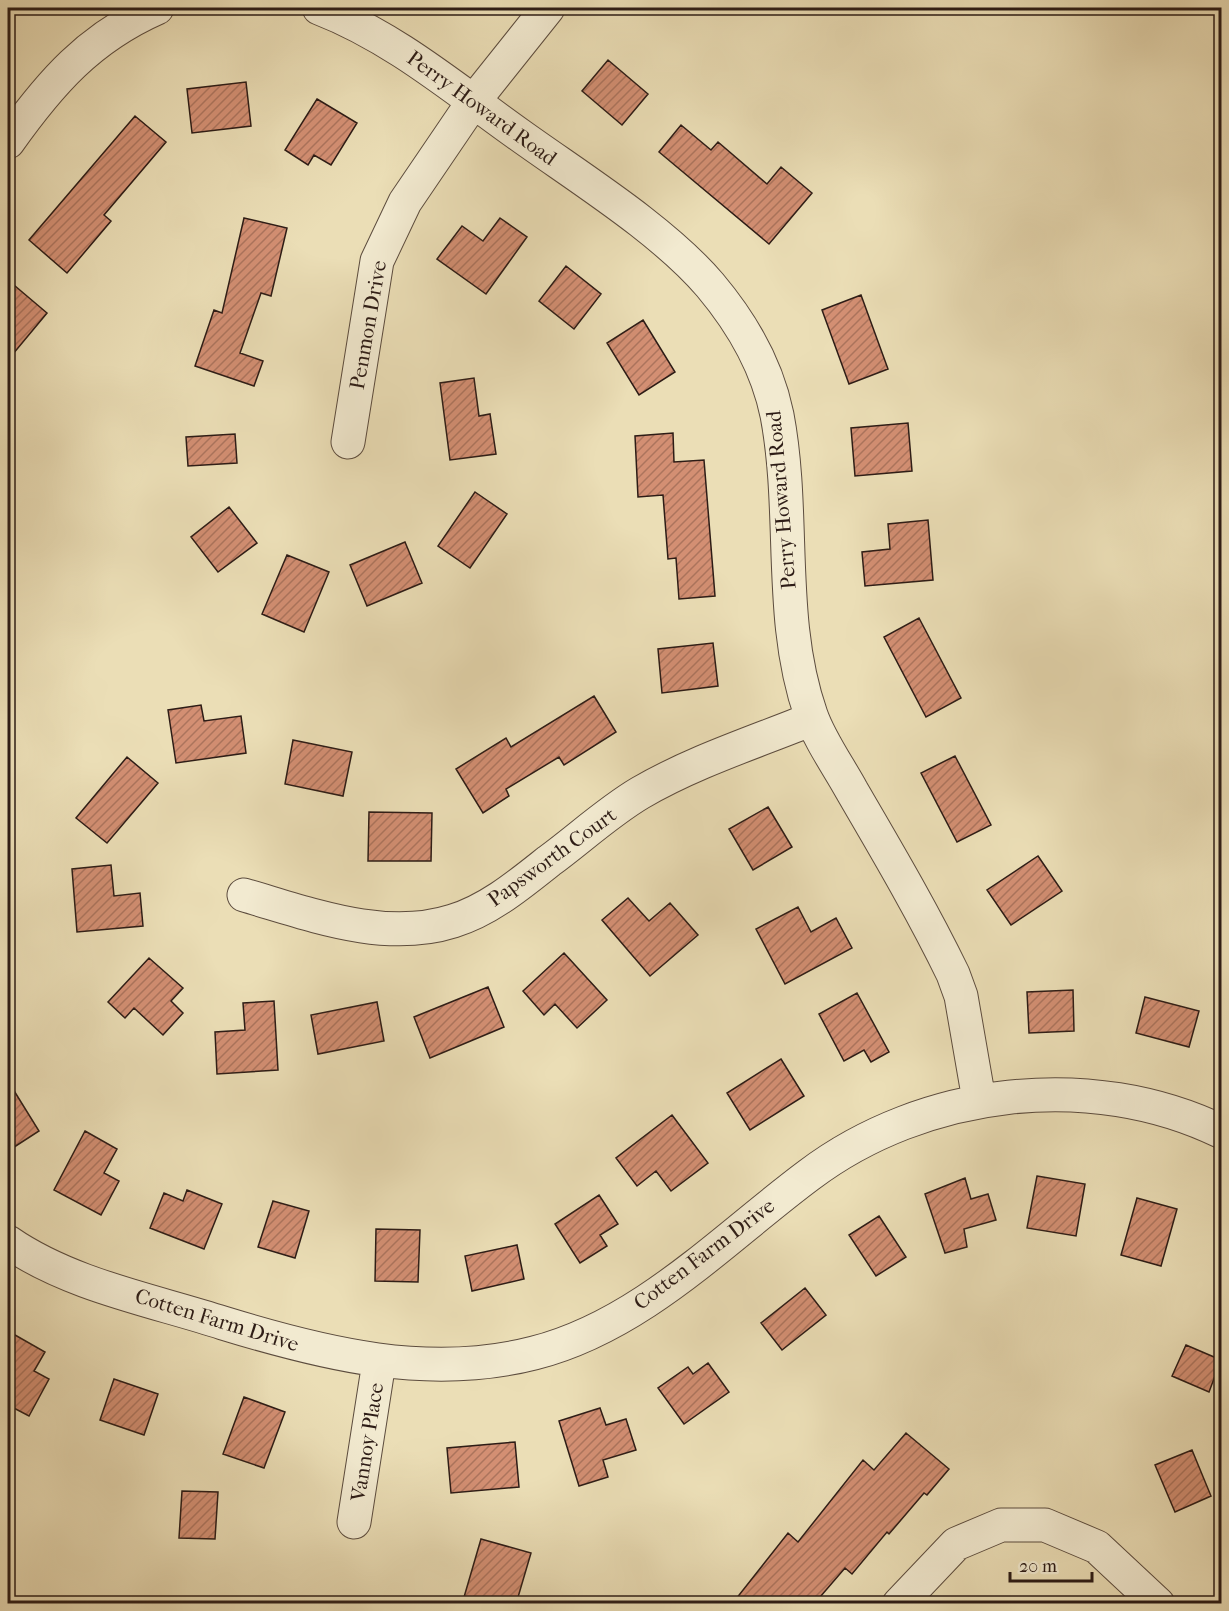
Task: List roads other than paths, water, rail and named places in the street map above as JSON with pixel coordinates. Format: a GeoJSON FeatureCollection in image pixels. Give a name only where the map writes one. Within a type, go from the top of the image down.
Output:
{"type":"FeatureCollection","features":[{"type":"Feature","properties":{"kind":"street"},"geometry":{"type":"LineString","coordinates":[[8,142],[50,85],[77,57],[101,37],[156,8]]}},
{"type":"Feature","properties":{"kind":"street","name":"Perry Howard Road"},"geometry":{"type":"LineString","coordinates":[[319,8],[375,33],[673,249],[707,282],[733,313],[758,356],[777,416],[785,502],[791,623],[797,670],[812,719],[953,975],[961,996],[979,1100]]}},
{"type":"Feature","properties":{"kind":"street","name":"Penmon Drive"},"geometry":{"type":"LineString","coordinates":[[348,442],[377,261],[405,202],[472,102],[548,8]]}},
{"type":"Feature","properties":{"kind":"street","name":"Papsworth Court"},"geometry":{"type":"LineString","coordinates":[[244,895],[309,914],[374,928],[403,930],[454,921],[482,908],[514,888],[639,793],[677,774],[812,719]]}},
{"type":"Feature","properties":{"kind":"street","name":"Cotten Farm Drive"},"geometry":{"type":"LineString","coordinates":[[8,1242],[82,1279],[307,1347],[379,1362],[447,1365],[535,1353],[584,1335],[628,1313],[666,1287],[812,1172],[852,1148],[893,1126],[979,1100],[1078,1095],[1169,1112],[1221,1132]]}},
{"type":"Feature","properties":{"kind":"street","name":"Vannoy Place"},"geometry":{"type":"LineString","coordinates":[[354,1522],[379,1362]]}},
{"type":"Feature","properties":{"kind":"street"},"geometry":{"type":"LineString","coordinates":[[899,1604],[956,1544],[1001,1525],[1045,1525],[1096,1546],[1158,1604]]}}]}
